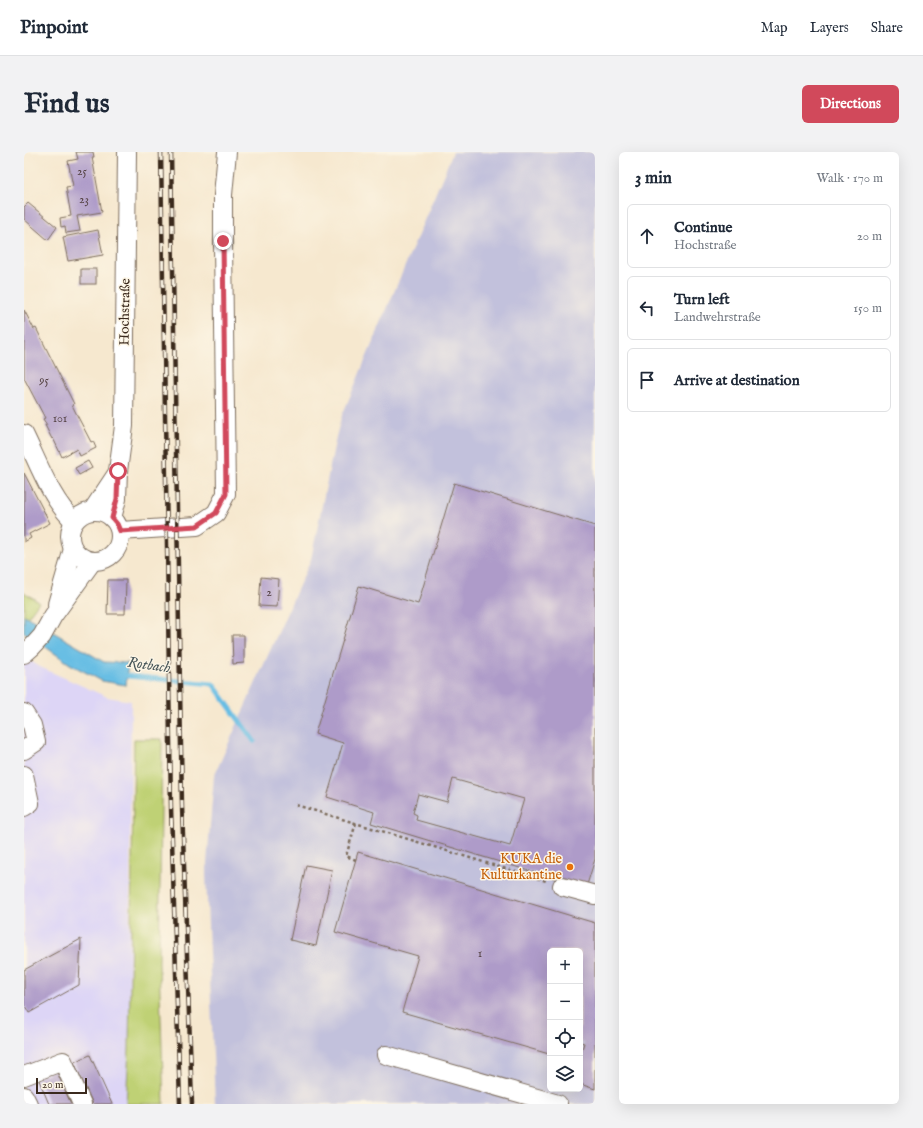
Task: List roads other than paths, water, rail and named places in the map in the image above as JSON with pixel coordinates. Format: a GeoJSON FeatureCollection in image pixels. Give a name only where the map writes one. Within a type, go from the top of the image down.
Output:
{"type":"FeatureCollection","features":[{"type":"Feature","properties":{"kind":"street","name":"Hochstraße"},"geometry":{"type":"LineString","coordinates":[[116,524],[118,471],[124,426],[127,152]]}},
{"type":"Feature","properties":{"kind":"street"},"geometry":{"type":"LineString","coordinates":[[116,524],[197,526],[216,513],[226,494],[223,195],[227,152]]}},
{"type":"Feature","properties":{"kind":"street"},"geometry":{"type":"LineString","coordinates":[[24,434],[53,492],[65,512],[74,521]]}},
{"type":"Feature","properties":{"kind":"street","name":"Hochstraße"},"geometry":{"type":"LineString","coordinates":[[92,511],[118,471]]}},
{"type":"Feature","properties":{"kind":"street"},"geometry":{"type":"LineString","coordinates":[[92,511],[99,511],[106,513],[116,524],[120,539],[114,554],[108,559],[92,562],[85,560],[78,556],[73,549],[69,535],[74,521],[79,516],[92,511]]}},
{"type":"Feature","properties":{"kind":"street"},"geometry":{"type":"LineString","coordinates":[[53,616],[73,549]]}},
{"type":"Feature","properties":{"kind":"street"},"geometry":{"type":"LineString","coordinates":[[28,650],[42,636],[53,616],[92,562]]}},
{"type":"Feature","properties":{"kind":"street"},"geometry":{"type":"LineString","coordinates":[[24,713],[32,725],[36,742],[24,750]]}},
{"type":"Feature","properties":{"kind":"street"},"geometry":{"type":"LineString","coordinates":[[24,775],[30,803],[24,807]]}},
{"type":"Feature","properties":{"kind":"street"},"geometry":{"type":"LineString","coordinates":[[562,886],[595,895]]}},
{"type":"Feature","properties":{"kind":"street"},"geometry":{"type":"LineString","coordinates":[[386,1056],[558,1104]]}},
{"type":"Feature","properties":{"kind":"street"},"geometry":{"type":"LineString","coordinates":[[24,1076],[63,1061],[82,1104]]}},
{"type":"Feature","properties":{"kind":"street"},"geometry":{"type":"LineString","coordinates":[[24,1096],[28,1104]]}},
{"type":"Feature","properties":{"kind":"water"},"geometry":{"type":"Polygon","coordinates":[[[24,615],[104,662],[128,663],[126,685],[102,681],[70,664],[24,632],[24,615]]]}},
{"type":"Feature","properties":{"kind":"waterway","name":"Rotbach"},"geometry":{"type":"LineString","coordinates":[[122,674],[128,676],[213,684],[254,741]]}},
{"type":"Feature","properties":{"kind":"railway"},"geometry":{"type":"LineString","coordinates":[[161,152],[171,807],[180,1104]]}},
{"type":"Feature","properties":{"kind":"railway"},"geometry":{"type":"LineString","coordinates":[[171,152],[182,806],[192,1104]]}},
{"type":"Feature","properties":{"kind":"place","name":"KUKA die Kulturkantine"},"geometry":{"type":"Point","coordinates":[570,867]}}]}
